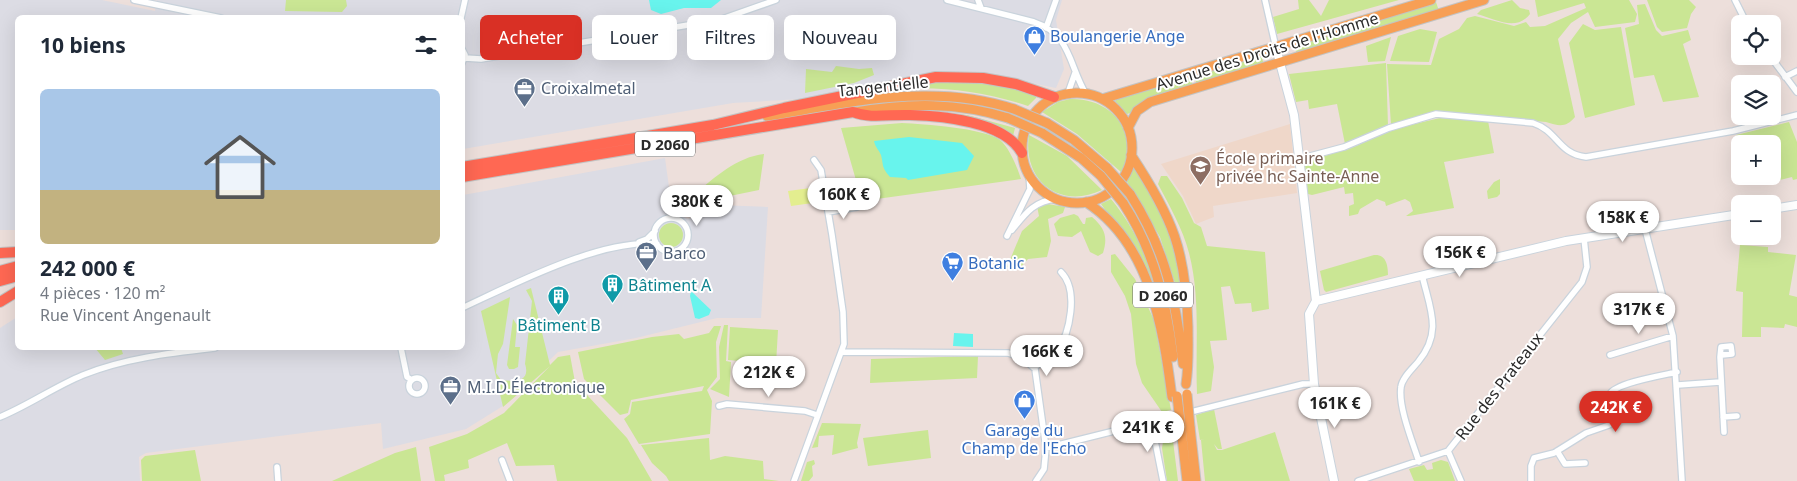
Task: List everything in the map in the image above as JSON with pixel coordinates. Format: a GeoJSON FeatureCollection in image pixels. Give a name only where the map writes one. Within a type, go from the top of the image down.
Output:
{"type":"FeatureCollection","features":[{"type":"Feature","properties":{"kind":"highway"},"geometry":{"type":"LineString","coordinates":[[713,125],[784,108],[936,78],[983,78],[1016,84],[1054,97]]}},
{"type":"Feature","properties":{"kind":"highway"},"geometry":{"type":"LineString","coordinates":[[853,112],[864,117],[910,115],[957,119],[1001,132],[1016,143],[1022,152]]}},
{"type":"Feature","properties":{"kind":"highway","name":"Tangentielle"},"geometry":{"type":"LineString","coordinates":[[465,177],[853,112]]}},
{"type":"Feature","properties":{"kind":"highway","name":"Tangentielle"},"geometry":{"type":"LineString","coordinates":[[465,166],[713,125]]}},
{"type":"Feature","properties":{"kind":"highway"},"geometry":{"type":"LineString","coordinates":[[0,253],[15,252]]}},
{"type":"Feature","properties":{"kind":"highway"},"geometry":{"type":"LineString","coordinates":[[0,271],[15,267]]}},
{"type":"Feature","properties":{"kind":"highway"},"geometry":{"type":"LineString","coordinates":[[0,281],[15,277]]}},
{"type":"Feature","properties":{"kind":"highway"},"geometry":{"type":"LineString","coordinates":[[0,302],[15,293]]}},
{"type":"Feature","properties":{"kind":"main road","name":"Avenue des Droits de l'Homme"},"geometry":{"type":"LineString","coordinates":[[1102,99],[1431,0]]}},
{"type":"Feature","properties":{"kind":"main road","name":"Avenue des Droits de l'Homme"},"geometry":{"type":"LineString","coordinates":[[1128,128],[1137,111],[1150,102],[1281,63],[1458,4],[1484,0]]}},
{"type":"Feature","properties":{"kind":"main road"},"geometry":{"type":"LineString","coordinates":[[1068,93],[1086,94],[1102,99],[1117,111],[1128,128],[1131,155],[1126,171],[1116,186],[1102,196],[1086,202],[1066,202],[1056,199],[1036,185],[1029,175],[1022,152],[1023,136],[1029,120],[1040,107],[1054,97],[1068,93]]}},
{"type":"Feature","properties":{"kind":"main road","name":"Tangentielle"},"geometry":{"type":"LineString","coordinates":[[713,125],[873,99],[919,95],[972,98],[1014,109],[1047,123],[1074,140],[1107,168],[1130,194],[1152,232],[1171,285],[1186,384],[1179,395]]}},
{"type":"Feature","properties":{"kind":"main road","name":"Tangentielle"},"geometry":{"type":"LineString","coordinates":[[853,112],[920,104],[954,106],[986,111],[1008,118],[1042,133],[1075,153],[1101,176],[1123,202],[1144,239],[1159,278],[1170,330],[1179,395]]}},
{"type":"Feature","properties":{"kind":"main road"},"geometry":{"type":"LineString","coordinates":[[1131,155],[1166,212],[1181,253],[1187,306],[1188,370],[1186,384]]}},
{"type":"Feature","properties":{"kind":"main road"},"geometry":{"type":"LineString","coordinates":[[1086,202],[1104,214],[1123,239],[1148,282],[1179,395],[1186,428]]}},
{"type":"Feature","properties":{"kind":"main road","name":"D 2060"},"geometry":{"type":"LineString","coordinates":[[1179,395],[1196,481]]}},
{"type":"Feature","properties":{"kind":"main road","name":"D 2060"},"geometry":{"type":"LineString","coordinates":[[1186,428],[1187,481]]}},
{"type":"Feature","properties":{"kind":"street"},"geometry":{"type":"LineString","coordinates":[[134,0],[206,15]]}},
{"type":"Feature","properties":{"kind":"street"},"geometry":{"type":"LineString","coordinates":[[462,15],[465,0]]}},
{"type":"Feature","properties":{"kind":"street"},"geometry":{"type":"LineString","coordinates":[[465,61],[719,20],[776,0]]}},
{"type":"Feature","properties":{"kind":"street"},"geometry":{"type":"LineString","coordinates":[[947,0],[1034,22],[1046,28],[1057,36],[1069,51],[1075,73],[1086,94]]}},
{"type":"Feature","properties":{"kind":"street"},"geometry":{"type":"LineString","coordinates":[[978,0],[981,8]]}},
{"type":"Feature","properties":{"kind":"street"},"geometry":{"type":"LineString","coordinates":[[1046,28],[1056,0]]}},
{"type":"Feature","properties":{"kind":"street"},"geometry":{"type":"LineString","coordinates":[[1265,0],[1293,108],[1316,301],[1308,314],[1314,384],[1334,479]]}},
{"type":"Feature","properties":{"kind":"street"},"geometry":{"type":"LineString","coordinates":[[1735,0],[1742,15]]}},
{"type":"Feature","properties":{"kind":"street"},"geometry":{"type":"LineString","coordinates":[[1776,65],[1797,92]]}},
{"type":"Feature","properties":{"kind":"street"},"geometry":{"type":"LineString","coordinates":[[1785,77],[1797,71]]}},
{"type":"Feature","properties":{"kind":"street"},"geometry":{"type":"LineString","coordinates":[[1068,93],[1075,73]]}},
{"type":"Feature","properties":{"kind":"street"},"geometry":{"type":"LineString","coordinates":[[1299,159],[1344,147],[1390,128],[1436,114],[1533,123],[1547,130],[1567,152],[1586,157],[1733,131],[1797,115]]}},
{"type":"Feature","properties":{"kind":"street"},"geometry":{"type":"LineString","coordinates":[[794,481],[817,415],[843,352],[843,312],[828,212],[821,170],[814,160]]}},
{"type":"Feature","properties":{"kind":"street"},"geometry":{"type":"LineString","coordinates":[[1029,175],[1030,189],[1007,236],[1032,206],[1040,201],[1056,199]]}},
{"type":"Feature","properties":{"kind":"street"},"geometry":{"type":"LineString","coordinates":[[1781,208],[1797,205]]}},
{"type":"Feature","properties":{"kind":"street"},"geometry":{"type":"LineString","coordinates":[[828,212],[856,207]]}},
{"type":"Feature","properties":{"kind":"street"},"geometry":{"type":"LineString","coordinates":[[1316,301],[1508,253],[1584,238],[1731,215]]}},
{"type":"Feature","properties":{"kind":"street"},"geometry":{"type":"LineString","coordinates":[[465,307],[551,268],[630,246],[646,239],[661,222],[672,218],[680,221],[687,231],[686,243],[677,251],[666,251],[657,244],[630,246]]}},
{"type":"Feature","properties":{"kind":"street"},"geometry":{"type":"LineString","coordinates":[[1645,229],[1673,336],[1678,385],[1682,481]]}},
{"type":"Feature","properties":{"kind":"street"},"geometry":{"type":"LineString","coordinates":[[655,231],[657,244]]}},
{"type":"Feature","properties":{"kind":"street","name":"Rue des Prateaux"},"geometry":{"type":"LineString","coordinates":[[1358,481],[1448,451],[1582,282],[1587,266],[1584,238]]}},
{"type":"Feature","properties":{"kind":"street"},"geometry":{"type":"LineString","coordinates":[[1034,367],[1055,354],[1065,332],[1072,303],[1068,279],[1061,272]]}},
{"type":"Feature","properties":{"kind":"street"},"geometry":{"type":"LineString","coordinates":[[1419,462],[1403,406],[1400,388],[1406,377],[1429,348],[1433,336],[1434,326],[1422,275]]}},
{"type":"Feature","properties":{"kind":"street"},"geometry":{"type":"LineString","coordinates":[[1610,355],[1673,336]]}},
{"type":"Feature","properties":{"kind":"street"},"geometry":{"type":"LineString","coordinates":[[0,417],[66,382],[103,368],[160,355],[199,350]]}},
{"type":"Feature","properties":{"kind":"street"},"geometry":{"type":"LineString","coordinates":[[400,350],[407,377],[412,380]]}},
{"type":"Feature","properties":{"kind":"street"},"geometry":{"type":"LineString","coordinates":[[843,352],[1008,353],[1022,357],[1034,367],[1046,448],[1044,469],[1036,481]]}},
{"type":"Feature","properties":{"kind":"street"},"geometry":{"type":"LineString","coordinates":[[1722,355],[1720,382],[1724,432]]}},
{"type":"Feature","properties":{"kind":"street"},"geometry":{"type":"LineString","coordinates":[[1530,481],[1531,466],[1534,458],[1557,451],[1586,433],[1609,425],[1611,419],[1609,396],[1612,390],[1677,372]]}},
{"type":"Feature","properties":{"kind":"street"},"geometry":{"type":"LineString","coordinates":[[1678,385],[1720,382]]}},
{"type":"Feature","properties":{"kind":"street"},"geometry":{"type":"LineString","coordinates":[[1046,448],[1303,384],[1314,384]]}},
{"type":"Feature","properties":{"kind":"street"},"geometry":{"type":"LineString","coordinates":[[719,406],[736,405],[817,415]]}},
{"type":"Feature","properties":{"kind":"street"},"geometry":{"type":"LineString","coordinates":[[1723,417],[1737,416]]}},
{"type":"Feature","properties":{"kind":"street"},"geometry":{"type":"LineString","coordinates":[[1151,421],[1163,481]]}},
{"type":"Feature","properties":{"kind":"street"},"geometry":{"type":"LineString","coordinates":[[1448,451],[1461,481]]}},
{"type":"Feature","properties":{"kind":"street"},"geometry":{"type":"LineString","coordinates":[[1557,451],[1565,464],[1585,463]]}},
{"type":"Feature","properties":{"kind":"street"},"geometry":{"type":"LineString","coordinates":[[502,460],[510,481]]}},
{"type":"Feature","properties":{"kind":"street"},"geometry":{"type":"LineString","coordinates":[[277,468],[278,481]]}},
{"type":"Feature","properties":{"kind":"shaded area"},"geometry":{"type":"Polygon","coordinates":[[[0,0],[102,0],[155,11],[157,0],[1062,0],[1056,20],[1064,69],[1056,88],[987,74],[819,98],[733,103],[465,149],[465,15],[15,15],[15,230],[0,230],[0,0]]]}},
{"type":"Feature","properties":{"kind":"shaded area"},"geometry":{"type":"Polygon","coordinates":[[[1290,124],[1297,193],[1213,206],[1214,217],[1196,224],[1183,196],[1161,164],[1290,124]]]}},
{"type":"Feature","properties":{"kind":"shaded area"},"geometry":{"type":"Polygon","coordinates":[[[665,158],[672,209],[688,219],[718,205],[768,207],[761,318],[717,318],[636,338],[558,352],[503,406],[466,429],[383,449],[381,423],[146,453],[139,457],[140,481],[0,481],[0,328],[15,318],[15,350],[465,350],[465,195],[665,158]]]}},
{"type":"Feature","properties":{"kind":"green space"},"geometry":{"type":"Polygon","coordinates":[[[286,0],[346,0],[347,6],[342,12],[285,11],[286,0]]]}},
{"type":"Feature","properties":{"kind":"green space"},"geometry":{"type":"Polygon","coordinates":[[[1298,0],[1309,0],[1321,16],[1329,0],[1399,0],[1277,34],[1273,17],[1299,9],[1298,0]]]}},
{"type":"Feature","properties":{"kind":"green space"},"geometry":{"type":"Polygon","coordinates":[[[1512,0],[1520,8],[1529,10],[1530,14],[1518,22],[1505,23],[1477,14],[1481,10],[1512,0]]]}},
{"type":"Feature","properties":{"kind":"green space"},"geometry":{"type":"Polygon","coordinates":[[[1535,0],[1629,0],[1637,14],[1635,22],[1595,27],[1588,12],[1571,23],[1558,39],[1575,117],[1572,121],[1559,125],[1546,122],[1436,112],[1391,125],[1387,64],[1431,65],[1439,39],[1459,29],[1467,18],[1475,16],[1514,26],[1526,22],[1530,27],[1545,26],[1586,8],[1584,3],[1538,17],[1535,0]]]}},
{"type":"Feature","properties":{"kind":"green space"},"geometry":{"type":"Polygon","coordinates":[[[1647,0],[1689,0],[1696,7],[1691,14],[1687,28],[1662,32],[1657,27],[1647,0]]]}},
{"type":"Feature","properties":{"kind":"green space"},"geometry":{"type":"Polygon","coordinates":[[[1436,2],[1439,11],[1297,54],[1294,46],[1436,2]]]}},
{"type":"Feature","properties":{"kind":"green space"},"geometry":{"type":"Polygon","coordinates":[[[1645,4],[1656,30],[1662,36],[1688,30],[1691,40],[1683,44],[1699,97],[1663,102],[1654,75],[1634,78],[1625,28],[1639,24],[1637,5],[1645,4]]]}},
{"type":"Feature","properties":{"kind":"green space"},"geometry":{"type":"Polygon","coordinates":[[[1583,24],[1595,30],[1621,27],[1635,105],[1585,118],[1569,43],[1583,24]]]}},
{"type":"Feature","properties":{"kind":"green space"},"geometry":{"type":"Polygon","coordinates":[[[1420,29],[1437,32],[1429,62],[1390,61],[1398,36],[1420,29]]]}},
{"type":"Feature","properties":{"kind":"green space"},"geometry":{"type":"Polygon","coordinates":[[[1391,37],[1385,61],[1368,62],[1366,46],[1391,37]]]}},
{"type":"Feature","properties":{"kind":"green space"},"geometry":{"type":"Polygon","coordinates":[[[1261,56],[1264,64],[1197,85],[1194,76],[1261,56]]]}},
{"type":"Feature","properties":{"kind":"green space"},"geometry":{"type":"Polygon","coordinates":[[[1386,63],[1388,126],[1345,144],[1337,104],[1309,109],[1308,100],[1296,102],[1289,74],[1386,63]]]}},
{"type":"Feature","properties":{"kind":"green space"},"geometry":{"type":"Polygon","coordinates":[[[836,66],[859,69],[872,68],[874,75],[854,83],[805,93],[806,69],[832,72],[836,66]]]}},
{"type":"Feature","properties":{"kind":"green space"},"geometry":{"type":"Polygon","coordinates":[[[1190,77],[1193,86],[1143,101],[1127,114],[1115,101],[1118,99],[1190,77]]]}},
{"type":"Feature","properties":{"kind":"green space"},"geometry":{"type":"Polygon","coordinates":[[[951,80],[1004,84],[1036,95],[1036,98],[1028,106],[964,91],[932,88],[899,89],[951,80]]]}},
{"type":"Feature","properties":{"kind":"green space"},"geometry":{"type":"Polygon","coordinates":[[[1070,99],[1090,101],[1100,105],[1108,110],[1121,125],[1127,145],[1126,159],[1121,172],[1077,134],[1042,112],[1058,102],[1070,99]]]}},
{"type":"Feature","properties":{"kind":"green space"},"geometry":{"type":"Polygon","coordinates":[[[920,111],[967,115],[1015,128],[1013,136],[1003,129],[920,111]]]}},
{"type":"Feature","properties":{"kind":"green space"},"geometry":{"type":"Polygon","coordinates":[[[1440,118],[1488,121],[1494,153],[1444,162],[1454,208],[1406,216],[1413,211],[1410,202],[1405,199],[1386,206],[1385,202],[1377,199],[1360,209],[1358,214],[1349,216],[1349,206],[1354,204],[1353,193],[1345,194],[1344,187],[1312,195],[1308,194],[1305,165],[1312,160],[1356,146],[1393,129],[1440,118]]]}},
{"type":"Feature","properties":{"kind":"green space"},"geometry":{"type":"Polygon","coordinates":[[[1789,122],[1797,142],[1797,179],[1793,180],[1792,177],[1781,180],[1781,135],[1736,135],[1789,122]]]}},
{"type":"Feature","properties":{"kind":"green space"},"geometry":{"type":"Polygon","coordinates":[[[902,123],[953,127],[992,136],[1000,140],[1007,148],[1021,179],[862,201],[841,128],[902,123]]]}},
{"type":"Feature","properties":{"kind":"green space"},"geometry":{"type":"Polygon","coordinates":[[[1029,135],[1067,156],[1102,190],[1087,195],[1072,196],[1059,194],[1047,187],[1038,178],[1032,166],[1028,151],[1029,135]]]}},
{"type":"Feature","properties":{"kind":"green space"},"geometry":{"type":"Polygon","coordinates":[[[764,154],[759,190],[715,199],[699,200],[695,194],[736,163],[764,154]]]}},
{"type":"Feature","properties":{"kind":"green space"},"geometry":{"type":"Polygon","coordinates":[[[1134,166],[1161,210],[1178,255],[1185,314],[1160,237],[1126,180],[1134,166]]]}},
{"type":"Feature","properties":{"kind":"green space"},"geometry":{"type":"Polygon","coordinates":[[[1161,176],[1167,176],[1182,198],[1194,223],[1201,227],[1207,246],[1265,252],[1269,309],[1252,312],[1251,303],[1235,304],[1230,286],[1221,287],[1227,340],[1210,341],[1214,367],[1211,391],[1197,394],[1196,305],[1193,270],[1183,235],[1158,184],[1161,176]]]}},
{"type":"Feature","properties":{"kind":"green space"},"geometry":{"type":"Polygon","coordinates":[[[1500,179],[1500,194],[1497,197],[1488,199],[1487,191],[1494,182],[1500,179]]]}},
{"type":"Feature","properties":{"kind":"green space"},"geometry":{"type":"Polygon","coordinates":[[[818,187],[820,202],[791,206],[788,191],[818,187]]]}},
{"type":"Feature","properties":{"kind":"green space"},"geometry":{"type":"Polygon","coordinates":[[[1111,199],[1120,210],[1140,244],[1158,295],[1134,250],[1101,204],[1111,199]]]}},
{"type":"Feature","properties":{"kind":"green space"},"geometry":{"type":"Polygon","coordinates":[[[1042,203],[1065,207],[1063,213],[1048,219],[1051,241],[1047,257],[1028,259],[1020,268],[1007,267],[1022,231],[1039,216],[1037,206],[1042,203]]]}},
{"type":"Feature","properties":{"kind":"green space"},"geometry":{"type":"Polygon","coordinates":[[[1074,214],[1078,216],[1083,224],[1085,224],[1086,218],[1092,217],[1103,229],[1105,242],[1103,253],[1098,256],[1090,252],[1081,231],[1072,237],[1058,236],[1054,224],[1060,218],[1074,214]]]}},
{"type":"Feature","properties":{"kind":"green space"},"geometry":{"type":"Polygon","coordinates":[[[671,223],[680,226],[683,235],[680,244],[671,247],[662,244],[659,235],[662,226],[671,223]]]}},
{"type":"Feature","properties":{"kind":"green space"},"geometry":{"type":"Polygon","coordinates":[[[1740,245],[1768,247],[1768,252],[1796,255],[1789,295],[1797,297],[1797,327],[1785,324],[1784,328],[1761,327],[1761,337],[1742,337],[1743,292],[1736,291],[1740,245]]]}},
{"type":"Feature","properties":{"kind":"green space"},"geometry":{"type":"Polygon","coordinates":[[[1115,254],[1135,279],[1154,320],[1171,410],[1162,412],[1142,383],[1136,364],[1131,314],[1125,296],[1111,272],[1111,255],[1115,254]]]}},
{"type":"Feature","properties":{"kind":"green space"},"geometry":{"type":"Polygon","coordinates":[[[1374,255],[1384,258],[1387,264],[1388,275],[1326,292],[1324,290],[1320,271],[1374,255]]]}},
{"type":"Feature","properties":{"kind":"green space"},"geometry":{"type":"Polygon","coordinates":[[[531,288],[550,365],[558,357],[570,355],[575,382],[627,438],[652,481],[557,481],[554,465],[516,466],[507,443],[468,460],[469,468],[444,475],[445,481],[435,481],[429,447],[467,434],[504,413],[550,366],[503,407],[481,311],[510,297],[503,344],[498,354],[496,373],[501,380],[520,380],[526,374],[525,364],[532,301],[526,290],[531,288]]]}},
{"type":"Feature","properties":{"kind":"green space"},"geometry":{"type":"Polygon","coordinates":[[[513,319],[517,325],[515,347],[520,347],[518,367],[509,369],[507,365],[513,319]]]}},
{"type":"Feature","properties":{"kind":"green space"},"geometry":{"type":"Polygon","coordinates":[[[724,325],[728,325],[726,361],[731,362],[729,397],[710,389],[720,379],[719,347],[724,325]]]}},
{"type":"Feature","properties":{"kind":"green space"},"geometry":{"type":"Polygon","coordinates":[[[714,326],[721,326],[716,342],[717,377],[707,390],[712,401],[710,434],[639,444],[624,419],[630,414],[632,402],[702,391],[704,386],[631,400],[628,413],[620,415],[584,379],[578,352],[652,337],[679,334],[684,339],[709,333],[714,326]]]}},
{"type":"Feature","properties":{"kind":"green space"},"geometry":{"type":"Polygon","coordinates":[[[730,327],[778,330],[776,364],[728,360],[730,327]]]}},
{"type":"Feature","properties":{"kind":"green space"},"geometry":{"type":"Polygon","coordinates":[[[97,350],[122,350],[123,354],[105,360],[97,350]]]}},
{"type":"Feature","properties":{"kind":"green space"},"geometry":{"type":"Polygon","coordinates":[[[978,356],[977,378],[870,383],[871,359],[978,356]]]}},
{"type":"Feature","properties":{"kind":"green space"},"geometry":{"type":"Polygon","coordinates":[[[1214,409],[1222,449],[1218,449],[1214,444],[1217,450],[1222,450],[1275,432],[1290,481],[1205,481],[1201,440],[1204,439],[1200,440],[1196,415],[1214,409]]]}},
{"type":"Feature","properties":{"kind":"green space"},"geometry":{"type":"Polygon","coordinates":[[[822,423],[861,424],[857,443],[858,448],[832,455],[834,435],[819,436],[818,447],[812,448],[822,423]]]}},
{"type":"Feature","properties":{"kind":"green space"},"geometry":{"type":"Polygon","coordinates":[[[1165,429],[1172,433],[1178,481],[1167,481],[1162,448],[1165,429]]]}},
{"type":"Feature","properties":{"kind":"green space"},"geometry":{"type":"Polygon","coordinates":[[[928,430],[931,458],[868,466],[863,438],[928,430]]]}},
{"type":"Feature","properties":{"kind":"green space"},"geometry":{"type":"Polygon","coordinates":[[[709,438],[710,460],[725,456],[763,461],[764,479],[779,481],[669,481],[652,463],[641,445],[709,438]]]}},
{"type":"Feature","properties":{"kind":"green space"},"geometry":{"type":"Polygon","coordinates":[[[416,447],[421,481],[332,481],[395,453],[416,447]]]}},
{"type":"Feature","properties":{"kind":"green space"},"geometry":{"type":"Polygon","coordinates":[[[195,450],[201,481],[142,481],[141,460],[145,456],[195,450]]]}},
{"type":"Feature","properties":{"kind":"green space"},"geometry":{"type":"Polygon","coordinates":[[[814,460],[815,464],[812,466],[813,476],[809,481],[801,481],[807,462],[814,460]]]}},
{"type":"Feature","properties":{"kind":"green space"},"geometry":{"type":"Polygon","coordinates":[[[1441,460],[1448,462],[1455,481],[1414,481],[1409,469],[1424,465],[1427,470],[1433,469],[1432,463],[1441,460]]]}},
{"type":"Feature","properties":{"kind":"water"},"geometry":{"type":"Polygon","coordinates":[[[649,0],[721,0],[711,8],[684,8],[661,14],[651,10],[649,0]]]}},
{"type":"Feature","properties":{"kind":"water"},"geometry":{"type":"Polygon","coordinates":[[[909,137],[962,143],[974,156],[967,170],[908,180],[906,178],[890,177],[884,168],[881,155],[874,141],[909,137]]]}},
{"type":"Feature","properties":{"kind":"water"},"geometry":{"type":"Polygon","coordinates":[[[691,291],[711,310],[709,315],[699,319],[695,318],[690,296],[691,291]]]}},
{"type":"Feature","properties":{"kind":"water"},"geometry":{"type":"Polygon","coordinates":[[[954,333],[973,334],[973,347],[953,346],[954,333]]]}},
{"type":"Feature","properties":{"kind":"place","name":"Boulangerie Ange"},"geometry":{"type":"Point","coordinates":[1034,55]}},
{"type":"Feature","properties":{"kind":"place","name":"Croixalmetal"},"geometry":{"type":"Point","coordinates":[525,107]}},
{"type":"Feature","properties":{"kind":"place","name":"École primaire privée hc Sainte-Anne"},"geometry":{"type":"Point","coordinates":[1200,186]}},
{"type":"Feature","properties":{"kind":"place","name":"Barco"},"geometry":{"type":"Point","coordinates":[647,272]}},
{"type":"Feature","properties":{"kind":"place","name":"Botanic"},"geometry":{"type":"Point","coordinates":[952,282]}},
{"type":"Feature","properties":{"kind":"place","name":"Bâtiment A"},"geometry":{"type":"Point","coordinates":[612,304]}},
{"type":"Feature","properties":{"kind":"place","name":"Bâtiment B"},"geometry":{"type":"Point","coordinates":[559,315]}},
{"type":"Feature","properties":{"kind":"place","name":"M.I.D.Électronique"},"geometry":{"type":"Point","coordinates":[451,406]}},
{"type":"Feature","properties":{"kind":"place","name":"Garage du Champ de l'Echo"},"geometry":{"type":"Point","coordinates":[1024,420]}}]}
